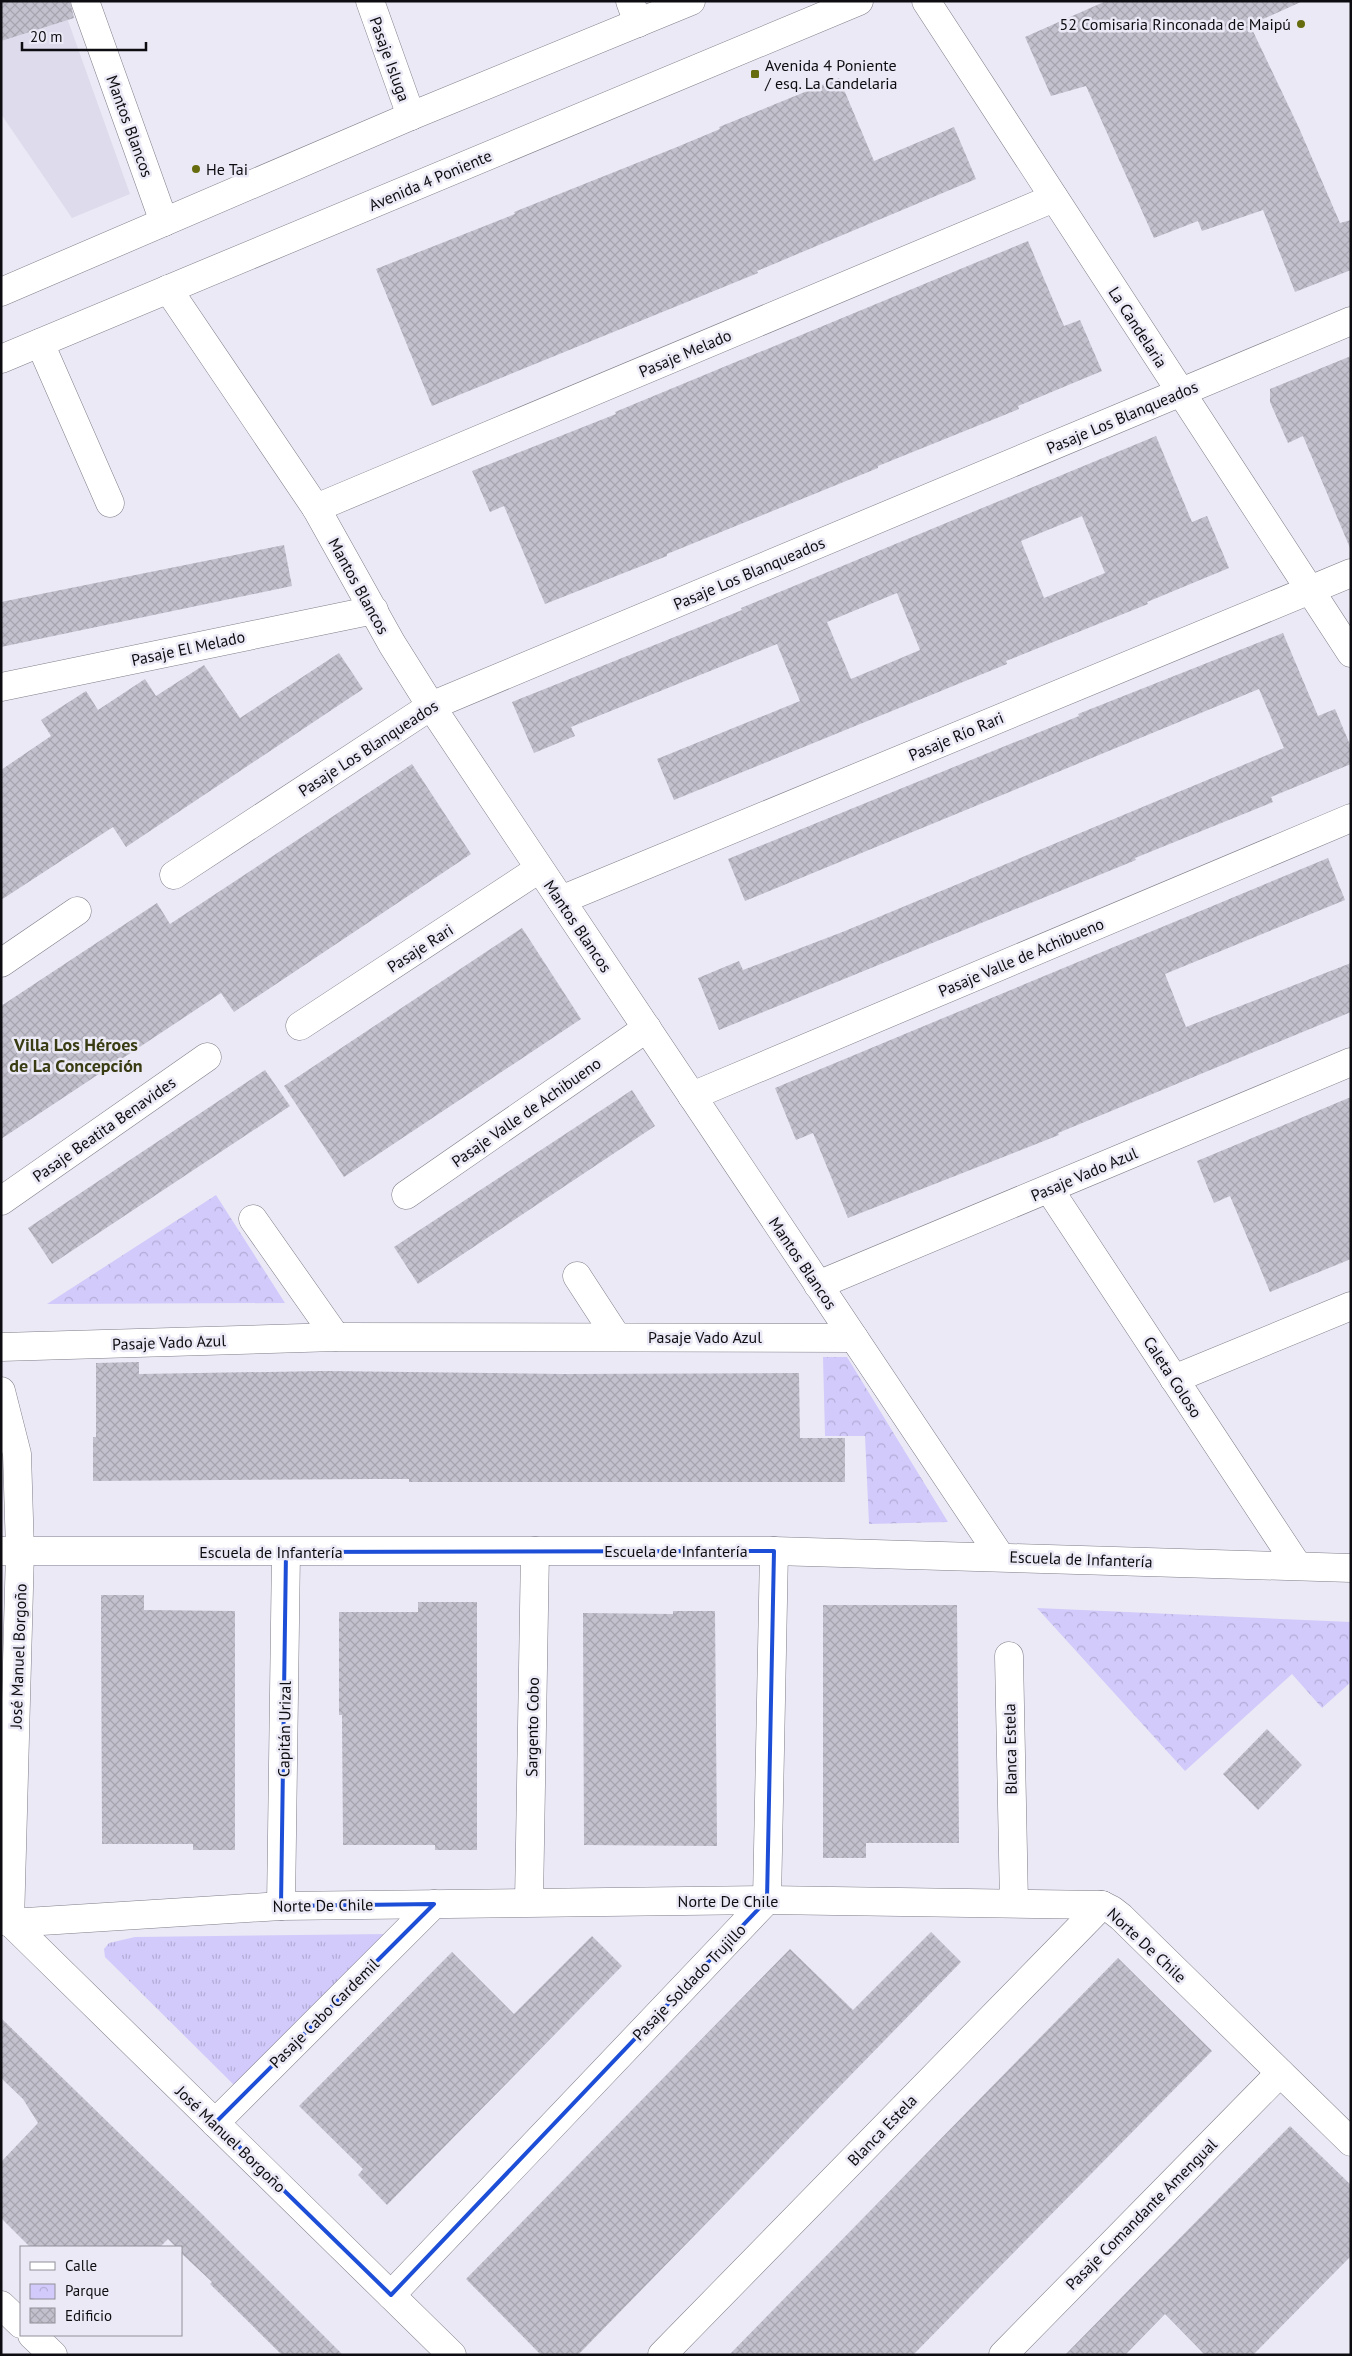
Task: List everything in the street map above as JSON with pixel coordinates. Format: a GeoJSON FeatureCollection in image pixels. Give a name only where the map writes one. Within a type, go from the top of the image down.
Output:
{"type":"FeatureCollection","features":[{"type":"Feature","properties":{"kind":"street","name":"Mantos Blancos"},"geometry":{"type":"LineString","coordinates":[[85,1],[164,222]]}},
{"type":"Feature","properties":{"kind":"street","name":"Pasaje Isluga"},"geometry":{"type":"LineString","coordinates":[[370,1],[411,116]]}},
{"type":"Feature","properties":{"kind":"street"},"geometry":{"type":"LineString","coordinates":[[1,292],[411,116],[634,12],[691,1]]}},
{"type":"Feature","properties":{"kind":"street","name":"Avenida 4 Poniente"},"geometry":{"type":"LineString","coordinates":[[1,359],[859,1]]}},
{"type":"Feature","properties":{"kind":"street","name":"La Candelaria"},"geometry":{"type":"LineString","coordinates":[[926,1],[1351,653]]}},
{"type":"Feature","properties":{"kind":"street","name":"Pasaje Melado"},"geometry":{"type":"LineString","coordinates":[[316,508],[1054,198]]}},
{"type":"Feature","properties":{"kind":"street","name":"Mantos Blancos"},"geometry":{"type":"LineString","coordinates":[[168,289],[316,508],[392,644],[431,706],[1000,1556]]}},
{"type":"Feature","properties":{"kind":"street","name":"Pasaje Los Blanqueados"},"geometry":{"type":"LineString","coordinates":[[174,876],[431,706],[1351,321]]}},
{"type":"Feature","properties":{"kind":"street"},"geometry":{"type":"LineString","coordinates":[[40,343],[110,504]]}},
{"type":"Feature","properties":{"kind":"street","name":"Pasaje Río Rari"},"geometry":{"type":"LineString","coordinates":[[560,900],[1351,572]]}},
{"type":"Feature","properties":{"kind":"street","name":"Pasaje El Melado"},"geometry":{"type":"LineString","coordinates":[[1,687],[374,610]]}},
{"type":"Feature","properties":{"kind":"street","name":"Pasaje Valle de Achibueno"},"geometry":{"type":"LineString","coordinates":[[692,1096],[1351,818]]}},
{"type":"Feature","properties":{"kind":"street","name":"Pasaje Rari"},"geometry":{"type":"LineString","coordinates":[[300,1026],[539,869]]}},
{"type":"Feature","properties":{"kind":"street"},"geometry":{"type":"LineString","coordinates":[[1,963],[77,911]]}},
{"type":"Feature","properties":{"kind":"street","name":"Pasaje Valle de Achibueno"},"geometry":{"type":"LineString","coordinates":[[406,1195],[647,1028]]}},
{"type":"Feature","properties":{"kind":"street","name":"Pasaje Beatita Benavides"},"geometry":{"type":"LineString","coordinates":[[1,1201],[207,1057]]}},
{"type":"Feature","properties":{"kind":"street","name":"Pasaje Vado Azul"},"geometry":{"type":"LineString","coordinates":[[818,1286],[1351,1062]]}},
{"type":"Feature","properties":{"kind":"street","name":"Caleta Coloso"},"geometry":{"type":"LineString","coordinates":[[1049,1189],[1297,1565]]}},
{"type":"Feature","properties":{"kind":"street"},"geometry":{"type":"LineString","coordinates":[[253,1219],[336,1337]]}},
{"type":"Feature","properties":{"kind":"street"},"geometry":{"type":"LineString","coordinates":[[577,1276],[616,1336]]}},
{"type":"Feature","properties":{"kind":"street"},"geometry":{"type":"LineString","coordinates":[[1174,1379],[1351,1306]]}},
{"type":"Feature","properties":{"kind":"street","name":"Pasaje Vado Azul"},"geometry":{"type":"LineString","coordinates":[[1,1347],[336,1337],[616,1336],[854,1338]]}},
{"type":"Feature","properties":{"kind":"street","name":"José Manuel Borgoño"},"geometry":{"type":"LineString","coordinates":[[1,1391],[17,1454],[11,1551],[6,1918],[452,2355]]}},
{"type":"Feature","properties":{"kind":"street","name":"Escuela de Infantería"},"geometry":{"type":"LineString","coordinates":[[11,1551],[774,1551],[1000,1556],[1351,1568]]}},
{"type":"Feature","properties":{"kind":"street","name":"Sargento Cobo"},"geometry":{"type":"LineString","coordinates":[[528,1902],[535,1551]]}},
{"type":"Feature","properties":{"kind":"street"},"geometry":{"type":"LineString","coordinates":[[767,1900],[774,1551]]}},
{"type":"Feature","properties":{"kind":"street","name":"Capitán Urizal"},"geometry":{"type":"LineString","coordinates":[[281,1906],[286,1552]]}},
{"type":"Feature","properties":{"kind":"street","name":"Blanca Estela"},"geometry":{"type":"LineString","coordinates":[[1009,1656],[1014,1903]]}},
{"type":"Feature","properties":{"kind":"street","name":"Norte De Chile"},"geometry":{"type":"LineString","coordinates":[[6,1918],[281,1906],[528,1902],[767,1900],[1102,1905],[1121,1917],[1351,2142]]}},
{"type":"Feature","properties":{"kind":"street","name":"Pasaje Soldado Trujillo"},"geometry":{"type":"LineString","coordinates":[[391,2295],[767,1900]]}},
{"type":"Feature","properties":{"kind":"street","name":"Pasaje Cabo Cardemil"},"geometry":{"type":"LineString","coordinates":[[215,2123],[434,1904]]}},
{"type":"Feature","properties":{"kind":"street","name":"Blanca Estela"},"geometry":{"type":"LineString","coordinates":[[662,2355],[1102,1905]]}},
{"type":"Feature","properties":{"kind":"street","name":"Pasaje Comandante Amengual"},"geometry":{"type":"LineString","coordinates":[[1002,2355],[1280,2073]]}},
{"type":"Feature","properties":{"kind":"street"},"geometry":{"type":"LineString","coordinates":[[1,2305],[20,2323]]}},
{"type":"Feature","properties":{"kind":"street"},"geometry":{"type":"LineString","coordinates":[[33,2336],[53,2355]]}},
{"type":"Feature","properties":{"kind":"highlighted area"},"geometry":{"type":"Polygon","coordinates":[[[774,1551],[767,1900],[391,2295],[215,2123],[434,1904],[281,1906],[286,1552],[774,1551]]]}},
{"type":"Feature","properties":{"kind":"shaded area"},"geometry":{"type":"Polygon","coordinates":[[[1,1],[61,1],[130,194],[72,218],[1,114],[1,1]]]}},
{"type":"Feature","properties":{"kind":"green space"},"geometry":{"type":"Polygon","coordinates":[[[216,1195],[285,1303],[47,1304],[216,1195]]]}},
{"type":"Feature","properties":{"kind":"green space"},"geometry":{"type":"Polygon","coordinates":[[[823,1357],[847,1357],[948,1522],[869,1524],[865,1436],[825,1436],[823,1357]]]}},
{"type":"Feature","properties":{"kind":"green space"},"geometry":{"type":"Polygon","coordinates":[[[1037,1608],[1351,1622],[1351,1682],[1322,1708],[1292,1674],[1185,1771],[1037,1608]]]}},
{"type":"Feature","properties":{"kind":"green space"},"geometry":{"type":"Polygon","coordinates":[[[387,1934],[235,2086],[105,1957],[104,1949],[109,1943],[135,1937],[387,1934]]]}},
{"type":"Feature","properties":{"kind":"building"},"geometry":{"type":"Polygon","coordinates":[[[1,1],[70,1],[74,18],[1,41],[1,1]]]}},
{"type":"Feature","properties":{"kind":"building"},"geometry":{"type":"Polygon","coordinates":[[[1106,1],[1303,1],[1250,25],[1299,128],[1340,223],[1351,220],[1351,270],[1295,292],[1263,210],[1202,231],[1198,221],[1154,238],[1086,86],[1051,96],[1025,37],[1106,1]]]}},
{"type":"Feature","properties":{"kind":"building"},"geometry":{"type":"Polygon","coordinates":[[[839,78],[874,161],[954,127],[976,179],[757,271],[758,273],[432,406],[376,269],[515,214],[514,212],[677,147],[720,129],[719,127],[839,78]]]}},
{"type":"Feature","properties":{"kind":"building"},"geometry":{"type":"Polygon","coordinates":[[[1028,241],[1064,326],[1080,320],[1102,371],[1018,406],[1019,409],[878,466],[878,468],[667,554],[667,556],[545,604],[504,506],[490,512],[472,471],[616,414],[615,412],[1028,241]]]}},
{"type":"Feature","properties":{"kind":"building"},"geometry":{"type":"Polygon","coordinates":[[[1351,356],[1350,548],[1303,436],[1288,443],[1270,402],[1270,389],[1351,356]]]}},
{"type":"Feature","properties":{"kind":"building"},"geometry":{"type":"Polygon","coordinates":[[[1156,436],[1192,522],[1207,516],[1229,568],[1147,602],[1148,604],[1006,661],[1007,664],[674,800],[657,759],[800,701],[777,644],[571,727],[575,736],[534,753],[512,702],[742,610],[741,608],[1156,436]],[[1082,516],[1021,541],[1044,598],[1105,573],[1082,516]],[[897,593],[827,622],[851,679],[920,650],[897,593]]]}},
{"type":"Feature","properties":{"kind":"building"},"geometry":{"type":"Polygon","coordinates":[[[284,545],[292,586],[1,647],[1,602],[284,545]]]}},
{"type":"Feature","properties":{"kind":"building"},"geometry":{"type":"Polygon","coordinates":[[[1283,633],[1318,716],[1335,709],[1351,747],[1351,764],[1271,797],[1273,802],[1135,858],[1136,860],[719,1030],[698,978],[739,961],[743,970],[845,931],[1284,748],[1259,689],[745,901],[728,859],[1079,716],[1078,714],[1283,633]]]}},
{"type":"Feature","properties":{"kind":"building"},"geometry":{"type":"Polygon","coordinates":[[[339,653],[363,689],[126,847],[113,827],[1,900],[1,770],[51,736],[41,720],[86,691],[98,710],[145,679],[156,696],[204,665],[240,718],[339,653]]]}},
{"type":"Feature","properties":{"kind":"building"},"geometry":{"type":"Polygon","coordinates":[[[412,764],[471,854],[234,1012],[221,993],[1,1139],[1,1006],[157,903],[170,924],[412,764]]]}},
{"type":"Feature","properties":{"kind":"building"},"geometry":{"type":"Polygon","coordinates":[[[1328,858],[1345,900],[1165,974],[1186,1027],[1351,963],[1351,1012],[1058,1133],[1059,1135],[848,1218],[813,1133],[796,1140],[775,1088],[1328,858]]]}},
{"type":"Feature","properties":{"kind":"building"},"geometry":{"type":"Polygon","coordinates":[[[522,928],[581,1019],[344,1177],[284,1086],[522,928]]]}},
{"type":"Feature","properties":{"kind":"building"},"geometry":{"type":"Polygon","coordinates":[[[265,1070],[290,1106],[52,1264],[28,1228],[265,1070]]]}},
{"type":"Feature","properties":{"kind":"building"},"geometry":{"type":"Polygon","coordinates":[[[632,1090],[655,1126],[418,1284],[394,1247],[632,1090]]]}},
{"type":"Feature","properties":{"kind":"building"},"geometry":{"type":"Polygon","coordinates":[[[1351,1097],[1351,1259],[1270,1292],[1230,1196],[1214,1203],[1197,1161],[1351,1097]]]}},
{"type":"Feature","properties":{"kind":"building"},"geometry":{"type":"Polygon","coordinates":[[[139,1362],[139,1374],[325,1371],[563,1374],[799,1373],[800,1438],[845,1438],[845,1482],[409,1482],[409,1479],[93,1481],[93,1437],[96,1437],[96,1363],[139,1362]]]}},
{"type":"Feature","properties":{"kind":"building"},"geometry":{"type":"Polygon","coordinates":[[[101,1595],[144,1595],[144,1610],[235,1611],[235,1850],[193,1850],[193,1844],[102,1844],[101,1595]]]}},
{"type":"Feature","properties":{"kind":"building"},"geometry":{"type":"Polygon","coordinates":[[[418,1602],[477,1602],[477,1850],[435,1850],[435,1845],[343,1845],[342,1715],[339,1715],[339,1612],[418,1612],[418,1602]]]}},
{"type":"Feature","properties":{"kind":"building"},"geometry":{"type":"Polygon","coordinates":[[[823,1605],[957,1605],[959,1843],[866,1843],[866,1858],[823,1858],[823,1605]]]}},
{"type":"Feature","properties":{"kind":"building"},"geometry":{"type":"Polygon","coordinates":[[[673,1611],[715,1611],[717,1846],[584,1845],[583,1613],[673,1614],[673,1611]]]}},
{"type":"Feature","properties":{"kind":"building"},"geometry":{"type":"Polygon","coordinates":[[[1267,1729],[1302,1765],[1258,1810],[1223,1774],[1267,1729]]]}},
{"type":"Feature","properties":{"kind":"building"},"geometry":{"type":"Polygon","coordinates":[[[931,1932],[961,1962],[578,2355],[541,2355],[466,2279],[790,1949],[853,2010],[931,1932]]]}},
{"type":"Feature","properties":{"kind":"building"},"geometry":{"type":"Polygon","coordinates":[[[592,1936],[622,1966],[387,2205],[358,2175],[363,2169],[299,2106],[452,1952],[514,2014],[592,1936]]]}},
{"type":"Feature","properties":{"kind":"building"},"geometry":{"type":"Polygon","coordinates":[[[1118,1958],[1212,2051],[913,2355],[729,2355],[1118,1958]]]}},
{"type":"Feature","properties":{"kind":"building"},"geometry":{"type":"Polygon","coordinates":[[[1,2018],[196,2208],[343,2355],[282,2355],[210,2284],[212,2282],[182,2254],[182,2246],[175,2246],[168,2239],[161,2246],[29,2246],[1,2218],[1,2162],[38,2123],[23,2099],[1,2078],[1,2018]]]}},
{"type":"Feature","properties":{"kind":"building"},"geometry":{"type":"Polygon","coordinates":[[[1290,2126],[1351,2185],[1351,2256],[1253,2355],[1205,2355],[1165,2314],[1125,2355],[1065,2355],[1290,2126]]]}},
{"type":"Feature","properties":{"kind":"place","name":"52 Comisaria Rinconada de Maipú"},"geometry":{"type":"Point","coordinates":[1301,24]}},
{"type":"Feature","properties":{"kind":"place","name":"Avenida 4 Poniente / esq. La Candelaria"},"geometry":{"type":"Point","coordinates":[755,74]}},
{"type":"Feature","properties":{"kind":"place","name":"He Tai"},"geometry":{"type":"Point","coordinates":[196,169]}},
{"type":"Feature","properties":{"kind":"district","name":"Villa Los Héroes de La Concepción"},"geometry":{"type":"Point","coordinates":[76,1054]}}]}
